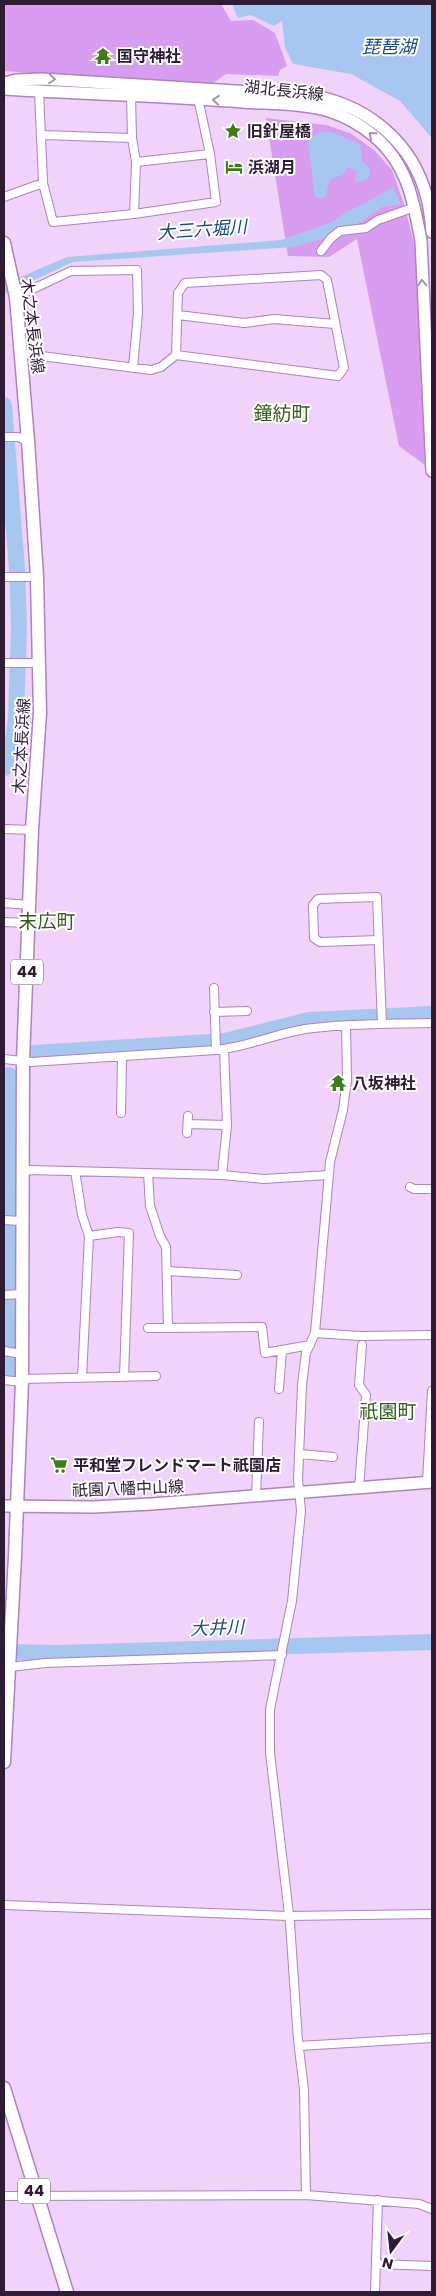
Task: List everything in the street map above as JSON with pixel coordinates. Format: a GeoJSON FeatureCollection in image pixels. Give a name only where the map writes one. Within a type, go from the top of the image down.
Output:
{"type":"FeatureCollection","features":[{"type":"Feature","properties":{"kind":"main road","name":"湖北長浜線"},"geometry":{"type":"LineString","coordinates":[[4,83],[16,80],[42,79],[315,96],[335,100],[370,116],[401,146],[416,168],[427,198],[432,232]]}},
{"type":"Feature","properties":{"kind":"main road","name":"湖北長浜線"},"geometry":{"type":"LineString","coordinates":[[4,89],[198,98],[316,108],[348,118],[376,137],[392,156],[405,176],[415,207],[421,241],[432,472]]}},
{"type":"Feature","properties":{"kind":"main road","name":"木之本長浜線"},"geometry":{"type":"LineString","coordinates":[[4,243],[16,299],[28,441],[33,663],[40,713],[32,830],[23,1060],[21,1172],[22,1381],[11,1647],[4,1762]]}},
{"type":"Feature","properties":{"kind":"main road","name":"祇園八幡中山線"},"geometry":{"type":"LineString","coordinates":[[4,1506],[93,1507],[430,1482]]}},
{"type":"Feature","properties":{"kind":"main road","name":"44"},"geometry":{"type":"LineString","coordinates":[[4,2088],[36,2198],[67,2292]]}},
{"type":"Feature","properties":{"kind":"street"},"geometry":{"type":"LineString","coordinates":[[39,91],[43,183],[53,222],[134,214],[216,202],[210,154],[198,98]]}},
{"type":"Feature","properties":{"kind":"street"},"geometry":{"type":"LineString","coordinates":[[131,95],[132,138],[136,162],[134,214]]}},
{"type":"Feature","properties":{"kind":"street"},"geometry":{"type":"LineString","coordinates":[[42,135],[132,138]]}},
{"type":"Feature","properties":{"kind":"street"},"geometry":{"type":"LineString","coordinates":[[136,162],[210,154]]}},
{"type":"Feature","properties":{"kind":"street"},"geometry":{"type":"LineString","coordinates":[[4,196],[43,183]]}},
{"type":"Feature","properties":{"kind":"street"},"geometry":{"type":"LineString","coordinates":[[321,251],[331,238],[340,231],[366,228],[378,220],[415,207]]}},
{"type":"Feature","properties":{"kind":"street"},"geometry":{"type":"LineString","coordinates":[[16,299],[20,295],[71,271],[137,270],[138,313],[133,368]]}},
{"type":"Feature","properties":{"kind":"street"},"geometry":{"type":"LineString","coordinates":[[21,356],[26,354],[151,370],[161,367],[176,354],[178,292],[185,282],[321,275],[327,280],[344,368],[338,376],[176,354]]}},
{"type":"Feature","properties":{"kind":"street"},"geometry":{"type":"LineString","coordinates":[[178,315],[244,323],[274,319],[336,324]]}},
{"type":"Feature","properties":{"kind":"street"},"geometry":{"type":"LineString","coordinates":[[8,437],[28,441]]}},
{"type":"Feature","properties":{"kind":"street"},"geometry":{"type":"LineString","coordinates":[[7,577],[31,577]]}},
{"type":"Feature","properties":{"kind":"street"},"geometry":{"type":"LineString","coordinates":[[6,663],[33,663]]}},
{"type":"Feature","properties":{"kind":"street"},"geometry":{"type":"LineString","coordinates":[[4,829],[32,830]]}},
{"type":"Feature","properties":{"kind":"street"},"geometry":{"type":"LineString","coordinates":[[379,940],[320,942],[314,938],[313,906],[318,899],[377,897],[379,940],[382,1012],[382,1023]]}},
{"type":"Feature","properties":{"kind":"street"},"geometry":{"type":"LineString","coordinates":[[4,903],[29,905]]}},
{"type":"Feature","properties":{"kind":"street"},"geometry":{"type":"LineString","coordinates":[[4,922],[29,923]]}},
{"type":"Feature","properties":{"kind":"street"},"geometry":{"type":"LineString","coordinates":[[214,988],[215,1038],[218,1048],[227,1125],[222,1175]]}},
{"type":"Feature","properties":{"kind":"street"},"geometry":{"type":"LineString","coordinates":[[214,1012],[247,1011]]}},
{"type":"Feature","properties":{"kind":"street"},"geometry":{"type":"LineString","coordinates":[[4,1059],[122,1056],[244,1046],[296,1030],[382,1023],[432,1023]]}},
{"type":"Feature","properties":{"kind":"street"},"geometry":{"type":"LineString","coordinates":[[306,2196],[304,2090],[289,1916],[270,1753],[270,1708],[292,1600],[301,1512],[298,1493],[302,1385],[306,1353],[315,1333],[326,1224],[328,1176],[332,1149],[343,1110],[347,1080],[346,1026]]}},
{"type":"Feature","properties":{"kind":"street"},"geometry":{"type":"LineString","coordinates":[[121,1113],[122,1056]]}},
{"type":"Feature","properties":{"kind":"street"},"geometry":{"type":"LineString","coordinates":[[188,1124],[227,1125]]}},
{"type":"Feature","properties":{"kind":"street"},"geometry":{"type":"LineString","coordinates":[[21,1172],[32,1170],[222,1175],[264,1179],[328,1176]]}},
{"type":"Feature","properties":{"kind":"street"},"geometry":{"type":"LineString","coordinates":[[75,1171],[82,1215],[89,1236],[82,1378]]}},
{"type":"Feature","properties":{"kind":"street"},"geometry":{"type":"LineString","coordinates":[[148,1173],[150,1206],[166,1248],[168,1328]]}},
{"type":"Feature","properties":{"kind":"street"},"geometry":{"type":"LineString","coordinates":[[410,1187],[414,1189],[432,1189]]}},
{"type":"Feature","properties":{"kind":"street"},"geometry":{"type":"LineString","coordinates":[[4,1220],[21,1221]]}},
{"type":"Feature","properties":{"kind":"street"},"geometry":{"type":"LineString","coordinates":[[89,1236],[118,1232],[129,1233],[124,1377]]}},
{"type":"Feature","properties":{"kind":"street"},"geometry":{"type":"LineString","coordinates":[[167,1271],[237,1275]]}},
{"type":"Feature","properties":{"kind":"street"},"geometry":{"type":"LineString","coordinates":[[4,1295],[22,1294]]}},
{"type":"Feature","properties":{"kind":"street"},"geometry":{"type":"LineString","coordinates":[[148,1328],[262,1327],[265,1353],[310,1345]]}},
{"type":"Feature","properties":{"kind":"street"},"geometry":{"type":"LineString","coordinates":[[315,1333],[360,1336],[432,1335]]}},
{"type":"Feature","properties":{"kind":"street"},"geometry":{"type":"LineString","coordinates":[[359,1488],[366,1396],[359,1385],[362,1345]]}},
{"type":"Feature","properties":{"kind":"street"},"geometry":{"type":"LineString","coordinates":[[279,1389],[282,1350]]}},
{"type":"Feature","properties":{"kind":"street"},"geometry":{"type":"LineString","coordinates":[[4,1351],[22,1354]]}},
{"type":"Feature","properties":{"kind":"street"},"geometry":{"type":"LineString","coordinates":[[4,1380],[156,1376]]}},
{"type":"Feature","properties":{"kind":"street"},"geometry":{"type":"LineString","coordinates":[[430,1482],[432,1391]]}},
{"type":"Feature","properties":{"kind":"street"},"geometry":{"type":"LineString","coordinates":[[256,1496],[259,1422]]}},
{"type":"Feature","properties":{"kind":"street"},"geometry":{"type":"LineString","coordinates":[[300,1454],[334,1457]]}},
{"type":"Feature","properties":{"kind":"street"},"geometry":{"type":"LineString","coordinates":[[10,1666],[282,1653]]}},
{"type":"Feature","properties":{"kind":"street"},"geometry":{"type":"LineString","coordinates":[[4,1905],[289,1916],[432,1914]]}},
{"type":"Feature","properties":{"kind":"street"},"geometry":{"type":"LineString","coordinates":[[299,2046],[432,2038]]}},
{"type":"Feature","properties":{"kind":"street"},"geometry":{"type":"LineString","coordinates":[[4,2196],[36,2198],[306,2196],[419,2204],[432,2209]]}},
{"type":"Feature","properties":{"kind":"street"},"geometry":{"type":"LineString","coordinates":[[375,2292],[378,2200]]}},
{"type":"Feature","properties":{"kind":"street"},"geometry":{"type":"LineString","coordinates":[[376,2264],[432,2266]]}},
{"type":"Feature","properties":{"kind":"shaded area"},"geometry":{"type":"Polygon","coordinates":[[[4,4],[221,4],[231,21],[253,20],[275,33],[287,66],[280,70],[278,76],[226,74],[209,86],[4,71],[4,4]]]}},
{"type":"Feature","properties":{"kind":"shaded area"},"geometry":{"type":"Polygon","coordinates":[[[266,118],[326,125],[350,133],[374,150],[392,170],[404,204],[415,247],[425,465],[399,446],[357,239],[329,257],[288,256],[266,118]]]}},
{"type":"Feature","properties":{"kind":"water","name":"琵琶湖"},"geometry":{"type":"Polygon","coordinates":[[[234,4],[432,4],[432,138],[400,101],[351,74],[293,64],[285,47],[282,21],[274,26],[251,15],[238,18],[233,7],[234,4]]]}},
{"type":"Feature","properties":{"kind":"water"},"geometry":{"type":"Polygon","coordinates":[[[319,132],[331,132],[360,144],[362,161],[369,167],[370,174],[366,180],[355,182],[357,170],[346,167],[344,174],[330,180],[327,195],[320,199],[315,196],[308,142],[319,132]]]}},
{"type":"Feature","properties":{"kind":"water"},"geometry":{"type":"Polygon","coordinates":[[[393,187],[401,204],[382,207],[353,227],[329,237],[293,247],[73,262],[4,294],[4,284],[67,257],[281,240],[332,222],[346,212],[393,187]]]}},
{"type":"Feature","properties":{"kind":"waterway","name":"大三六堀川"},"geometry":{"type":"LineString","coordinates":[[4,405],[17,568],[19,626],[16,718],[10,762],[4,768]]}},
{"type":"Feature","properties":{"kind":"waterway"},"geometry":{"type":"LineString","coordinates":[[34,1053],[225,1041],[309,1020],[432,1014]]}},
{"type":"Feature","properties":{"kind":"waterway"},"geometry":{"type":"LineString","coordinates":[[8,1216],[9,1075]]}},
{"type":"Feature","properties":{"kind":"waterway"},"geometry":{"type":"LineString","coordinates":[[8,1226],[8,1291]]}},
{"type":"Feature","properties":{"kind":"waterway"},"geometry":{"type":"LineString","coordinates":[[8,1300],[8,1349]]}},
{"type":"Feature","properties":{"kind":"waterway"},"geometry":{"type":"LineString","coordinates":[[8,1356],[10,1377]]}},
{"type":"Feature","properties":{"kind":"waterway","name":"大井川"},"geometry":{"type":"LineString","coordinates":[[4,1652],[58,1653],[432,1642]]}},
{"type":"Feature","properties":{"kind":"place","name":"国守神社"},"geometry":{"type":"Point","coordinates":[103,56]}},
{"type":"Feature","properties":{"kind":"place","name":"旧針屋橋"},"geometry":{"type":"Point","coordinates":[233,131]}},
{"type":"Feature","properties":{"kind":"place","name":"浜湖月"},"geometry":{"type":"Point","coordinates":[234,167]}},
{"type":"Feature","properties":{"kind":"place","name":"八坂神社"},"geometry":{"type":"Point","coordinates":[338,1083]}},
{"type":"Feature","properties":{"kind":"place","name":"平和堂フレンドマート祇園店"},"geometry":{"type":"Point","coordinates":[59,1465]}},
{"type":"Feature","properties":{"kind":"district","name":"鐘紡町"},"geometry":{"type":"Point","coordinates":[282,413]}},
{"type":"Feature","properties":{"kind":"district","name":"末広町"},"geometry":{"type":"Point","coordinates":[47,921]}},
{"type":"Feature","properties":{"kind":"district","name":"祇園町"},"geometry":{"type":"Point","coordinates":[388,1411]}}]}
